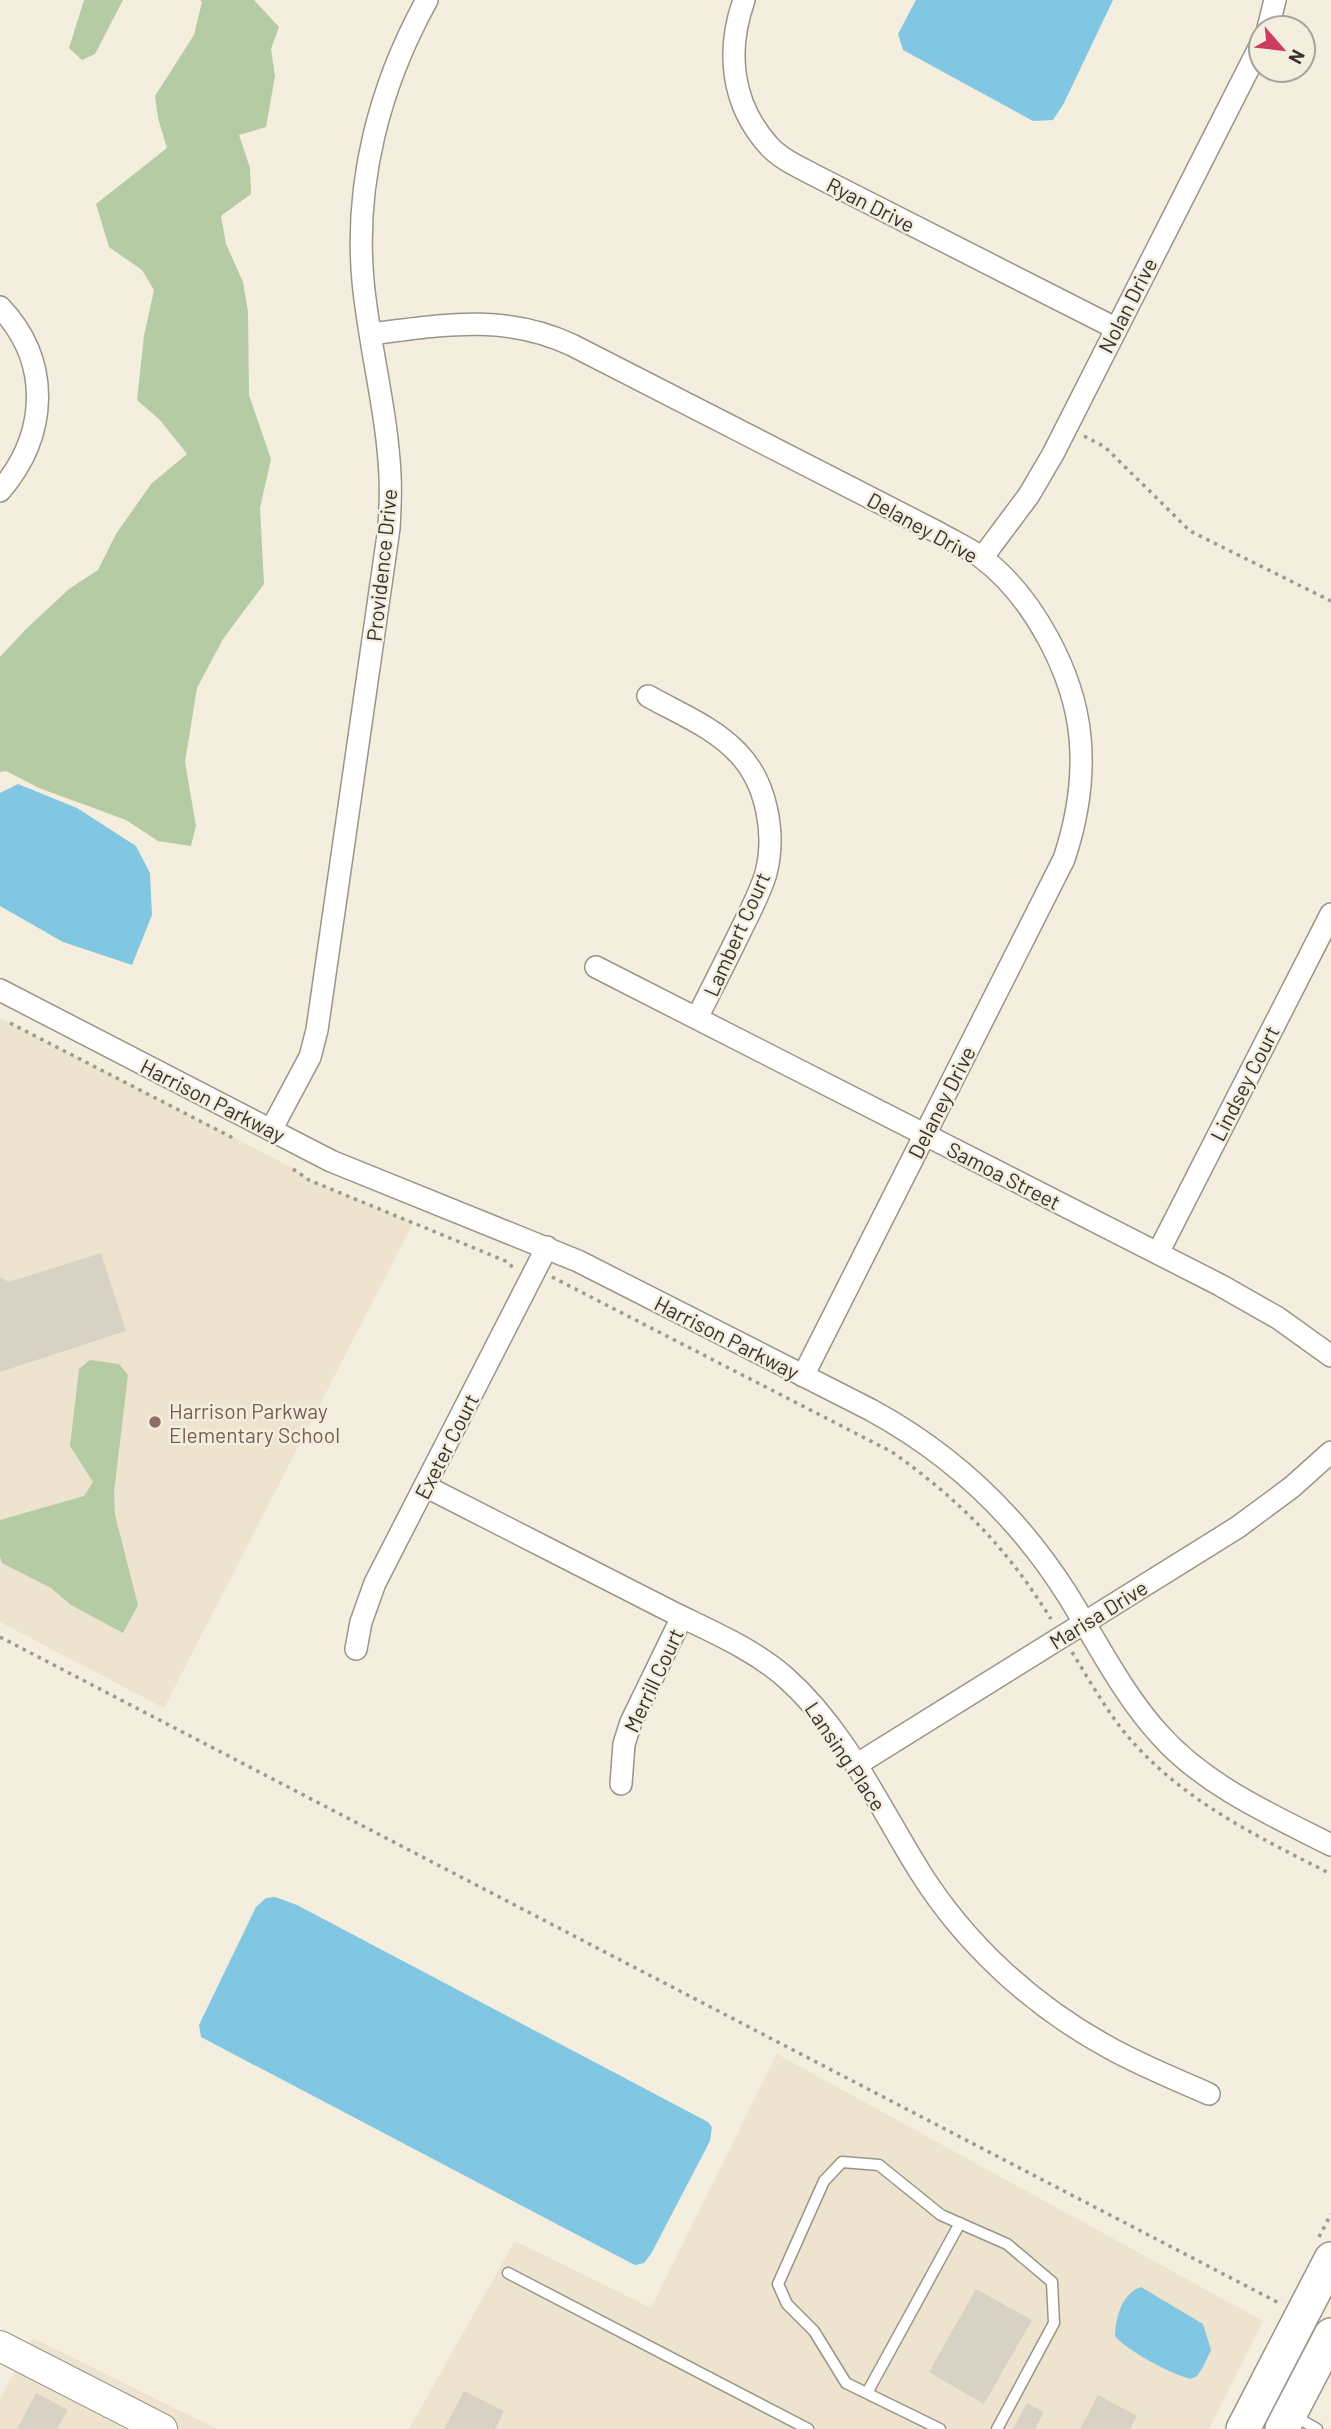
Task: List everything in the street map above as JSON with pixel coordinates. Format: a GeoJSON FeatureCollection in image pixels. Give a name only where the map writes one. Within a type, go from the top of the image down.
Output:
{"type":"FeatureCollection","features":[{"type":"Feature","properties":{"kind":"main road"},"geometry":{"type":"LineString","coordinates":[[1243,2429],[1331,2259]]}},
{"type":"Feature","properties":{"kind":"main road"},"geometry":{"type":"LineString","coordinates":[[1296,2424],[1331,2335]]}},
{"type":"Feature","properties":{"kind":"street","name":"Providence Drive"},"geometry":{"type":"LineString","coordinates":[[271,1130],[310,1057],[317,1030],[389,528],[391,477],[362,253],[365,181],[380,105],[402,48],[427,0]]}},
{"type":"Feature","properties":{"kind":"street","name":"Ryan Drive"},"geometry":{"type":"LineString","coordinates":[[744,0],[733,44],[735,78],[745,107],[770,147],[814,175],[1115,328]]}},
{"type":"Feature","properties":{"kind":"street","name":"Nolan Drive"},"geometry":{"type":"LineString","coordinates":[[982,558],[1029,495],[1247,71]]}},
{"type":"Feature","properties":{"kind":"street"},"geometry":{"type":"LineString","coordinates":[[0,307],[13,320],[30,354],[35,371],[37,406],[30,443],[11,478],[0,491]]}},
{"type":"Feature","properties":{"kind":"street","name":"Delaney Drive"},"geometry":{"type":"LineString","coordinates":[[371,334],[478,323],[515,327],[553,337],[939,533],[982,558],[1032,612],[1062,669],[1080,737],[1080,789],[1071,836],[1055,880],[923,1135],[803,1376]]}},
{"type":"Feature","properties":{"kind":"street","name":"Lambert Court"},"geometry":{"type":"LineString","coordinates":[[648,696],[714,733],[740,754],[758,784],[768,817],[769,854],[762,886],[697,1018]]}},
{"type":"Feature","properties":{"kind":"street","name":"Lindsey Court"},"geometry":{"type":"LineString","coordinates":[[1158,1253],[1331,914]]}},
{"type":"Feature","properties":{"kind":"street","name":"Samoa Street"},"geometry":{"type":"LineString","coordinates":[[596,967],[1248,1300],[1331,1356]]}},
{"type":"Feature","properties":{"kind":"street","name":"Harrison Parkway"},"geometry":{"type":"LineString","coordinates":[[0,990],[331,1161],[547,1247],[910,1432],[979,1486],[1027,1539],[1048,1565],[1141,1713],[1163,1739],[1227,1790],[1331,1845]]}},
{"type":"Feature","properties":{"kind":"street","name":"Exeter Court"},"geometry":{"type":"LineString","coordinates":[[356,1649],[367,1601],[547,1247]]}},
{"type":"Feature","properties":{"kind":"street","name":"Marisa Drive"},"geometry":{"type":"LineString","coordinates":[[856,1765],[1238,1527],[1292,1487],[1331,1452]]}},
{"type":"Feature","properties":{"kind":"street","name":"Lansing Place"},"geometry":{"type":"LineString","coordinates":[[425,1486],[743,1649],[783,1675],[825,1719],[936,1896],[967,1935],[996,1965],[1031,1996],[1080,2031],[1110,2048],[1209,2094]]}},
{"type":"Feature","properties":{"kind":"street","name":"Merrill Court"},"geometry":{"type":"LineString","coordinates":[[621,1784],[624,1744],[631,1722],[682,1617]]}},
{"type":"Feature","properties":{"kind":"street"},"geometry":{"type":"LineString","coordinates":[[0,2346],[162,2429]]}},
{"type":"Feature","properties":{"kind":"lane"},"geometry":{"type":"LineString","coordinates":[[940,2429],[846,2383],[814,2331],[787,2304],[778,2284],[824,2181],[842,2162],[879,2165],[941,2215],[1007,2244],[1052,2282],[1054,2323],[997,2429]]}},
{"type":"Feature","properties":{"kind":"lane"},"geometry":{"type":"LineString","coordinates":[[867,2393],[960,2223]]}},
{"type":"Feature","properties":{"kind":"lane"},"geometry":{"type":"LineString","coordinates":[[508,2273],[808,2429]]}},
{"type":"Feature","properties":{"kind":"path"},"geometry":{"type":"LineString","coordinates":[[1066,427],[1105,447],[1190,531],[1331,601]]}},
{"type":"Feature","properties":{"kind":"path"},"geometry":{"type":"LineString","coordinates":[[10,1023],[235,1139]]}},
{"type":"Feature","properties":{"kind":"path"},"geometry":{"type":"LineString","coordinates":[[293,1168],[309,1180],[508,1262],[514,1269],[554,1278],[892,1452],[933,1482],[981,1525],[1029,1583],[1116,1721],[1158,1767],[1186,1792],[1229,1821],[1331,1874]]}},
{"type":"Feature","properties":{"kind":"path"},"geometry":{"type":"LineString","coordinates":[[0,1637],[1284,2306]]}},
{"type":"Feature","properties":{"kind":"shaded area","name":"Harrison Parkway Elementary School"},"geometry":{"type":"Polygon","coordinates":[[[0,1018],[293,1168],[309,1180],[413,1223],[164,1708],[0,1622],[0,1018]]]}},
{"type":"Feature","properties":{"kind":"shaded area"},"geometry":{"type":"Polygon","coordinates":[[[777,2054],[1263,2321],[1209,2429],[409,2429],[515,2241],[651,2308],[777,2054]]]}},
{"type":"Feature","properties":{"kind":"shaded area"},"geometry":{"type":"Polygon","coordinates":[[[33,2338],[217,2429],[0,2429],[0,2399],[33,2338]]]}},
{"type":"Feature","properties":{"kind":"green space"},"geometry":{"type":"Polygon","coordinates":[[[84,0],[123,0],[95,54],[82,60],[69,48],[84,0]]]}},
{"type":"Feature","properties":{"kind":"green space"},"geometry":{"type":"Polygon","coordinates":[[[200,0],[254,0],[279,27],[271,49],[275,76],[266,127],[239,135],[250,168],[251,194],[221,216],[226,244],[243,282],[248,312],[249,395],[271,459],[260,508],[264,584],[223,639],[197,688],[185,762],[196,826],[191,846],[158,841],[126,820],[39,788],[6,771],[0,772],[0,657],[69,589],[98,570],[116,534],[151,484],[187,454],[160,420],[137,400],[144,336],[154,290],[142,270],[109,247],[96,204],[167,148],[155,96],[194,35],[202,2],[200,0]]]}},
{"type":"Feature","properties":{"kind":"green space"},"geometry":{"type":"Polygon","coordinates":[[[90,1360],[119,1364],[128,1375],[114,1492],[115,1515],[138,1605],[123,1633],[71,1605],[51,1588],[2,1563],[0,1557],[0,1520],[84,1496],[93,1482],[70,1446],[79,1369],[90,1360]]]}},
{"type":"Feature","properties":{"kind":"water"},"geometry":{"type":"Polygon","coordinates":[[[916,0],[1113,0],[1064,103],[1053,120],[1033,121],[903,50],[898,34],[916,0]]]}},
{"type":"Feature","properties":{"kind":"water"},"geometry":{"type":"Polygon","coordinates":[[[18,784],[77,808],[136,846],[150,873],[152,915],[132,965],[63,942],[0,906],[0,793],[18,784]]]}},
{"type":"Feature","properties":{"kind":"water"},"geometry":{"type":"Polygon","coordinates":[[[275,1897],[297,1905],[708,2122],[712,2127],[710,2141],[644,2263],[635,2265],[629,2262],[201,2037],[199,2025],[256,1907],[266,1898],[275,1897]]]}},
{"type":"Feature","properties":{"kind":"water"},"geometry":{"type":"Polygon","coordinates":[[[1141,2287],[1203,2324],[1211,2350],[1197,2376],[1191,2379],[1183,2377],[1162,2367],[1139,2355],[1115,2336],[1118,2314],[1124,2301],[1134,2290],[1141,2287]]]}},
{"type":"Feature","properties":{"kind":"building"},"geometry":{"type":"Polygon","coordinates":[[[101,1253],[126,1331],[0,1372],[0,1277],[9,1282],[101,1253]]]}},
{"type":"Feature","properties":{"kind":"building"},"geometry":{"type":"Polygon","coordinates":[[[976,2289],[1032,2320],[984,2404],[929,2372],[976,2289]]]}},
{"type":"Feature","properties":{"kind":"building"},"geometry":{"type":"Polygon","coordinates":[[[464,2391],[504,2411],[495,2429],[444,2429],[464,2391]]]}},
{"type":"Feature","properties":{"kind":"building"},"geometry":{"type":"Polygon","coordinates":[[[36,2393],[68,2410],[57,2429],[17,2429],[36,2393]]]}},
{"type":"Feature","properties":{"kind":"building"},"geometry":{"type":"Polygon","coordinates":[[[1098,2395],[1137,2416],[1130,2429],[1080,2429],[1098,2395]]]}},
{"type":"Feature","properties":{"kind":"building"},"geometry":{"type":"Polygon","coordinates":[[[1027,2403],[1044,2412],[1035,2429],[1013,2429],[1027,2403]]]}},
{"type":"Feature","properties":{"kind":"place","name":"Harrison Parkway Elementary School"},"geometry":{"type":"Point","coordinates":[155,1422]}}]}
